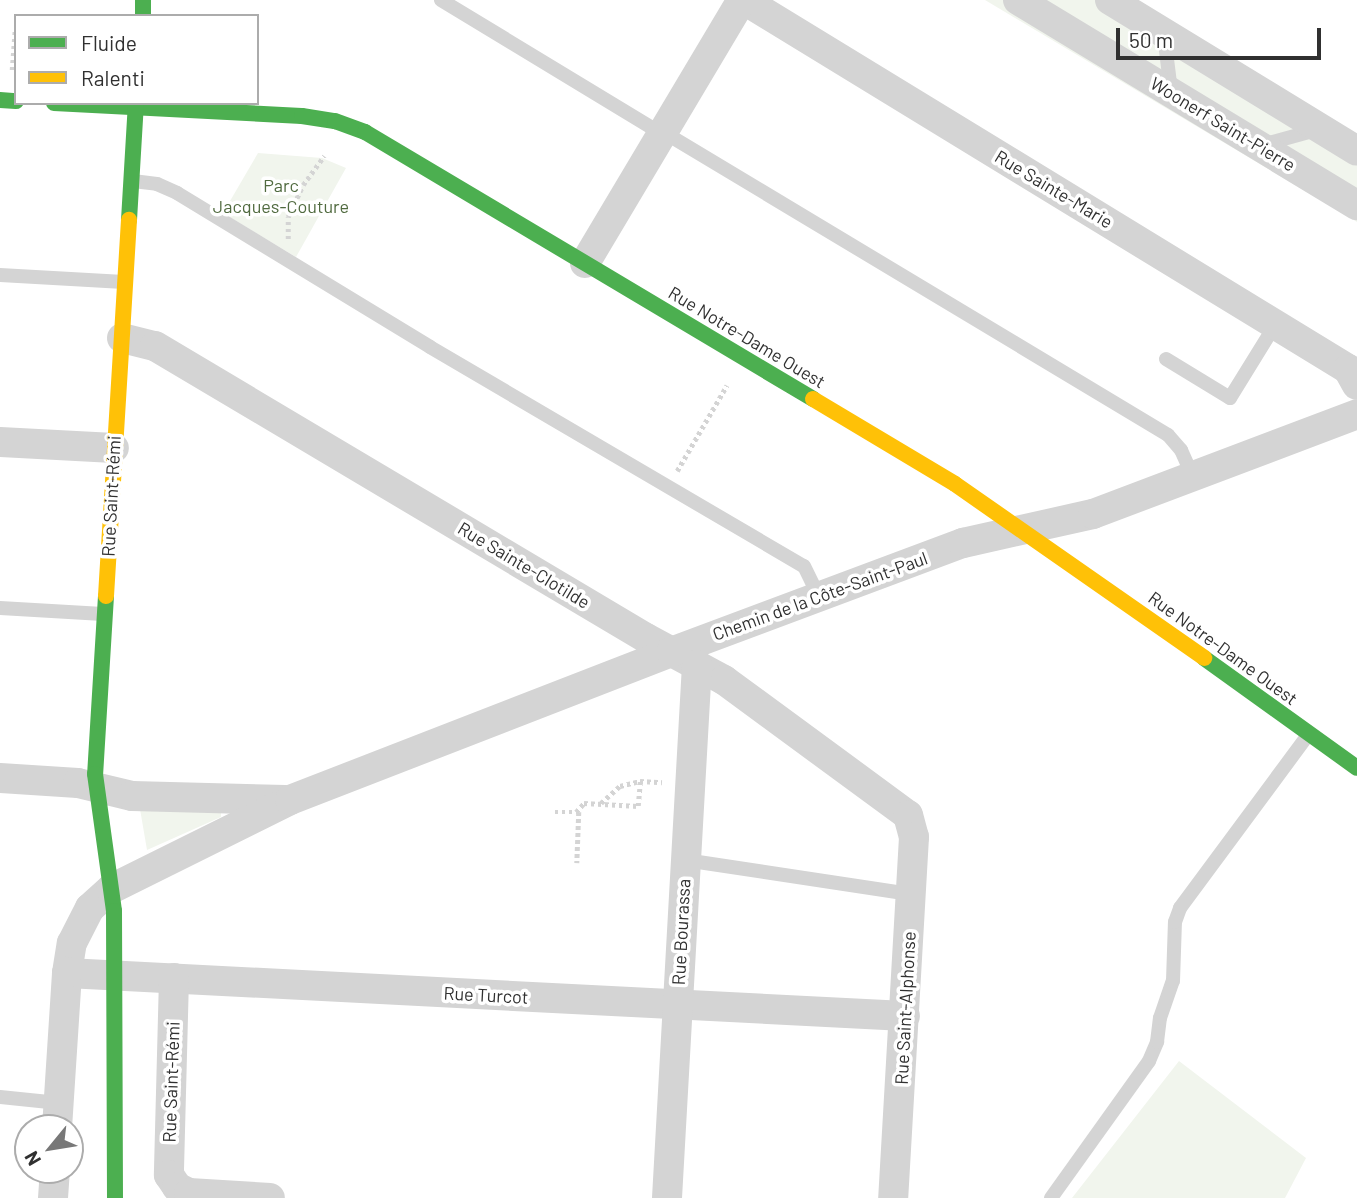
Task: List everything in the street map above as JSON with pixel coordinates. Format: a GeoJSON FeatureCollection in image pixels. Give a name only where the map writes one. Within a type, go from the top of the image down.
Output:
{"type":"FeatureCollection","features":[{"type":"Feature","properties":{"kind":"main road","name":"Rue Notre-Dame Ouest"},"geometry":{"type":"LineString","coordinates":[[136,105],[302,116],[351,126],[379,139],[955,484],[1357,768]]}},
{"type":"Feature","properties":{"kind":"main road","name":"Rue Saint-Rémi"},"geometry":{"type":"LineString","coordinates":[[115,1198],[115,931],[95,787],[136,105]]}},
{"type":"Feature","properties":{"kind":"main road","name":"Rue Saint-Rémi"},"geometry":{"type":"LineString","coordinates":[[99,1143],[113,984]]}},
{"type":"Feature","properties":{"kind":"street"},"geometry":{"type":"LineString","coordinates":[[585,263],[743,0]]}},
{"type":"Feature","properties":{"kind":"street","name":"Rue Sainte-Marie"},"geometry":{"type":"LineString","coordinates":[[743,0],[1348,369],[1357,385]]}},
{"type":"Feature","properties":{"kind":"street","name":"Woonerf Saint-Pierre"},"geometry":{"type":"LineString","coordinates":[[1018,0],[1357,205]]}},
{"type":"Feature","properties":{"kind":"street"},"geometry":{"type":"LineString","coordinates":[[1110,0],[1357,151]]}},
{"type":"Feature","properties":{"kind":"street","name":"Rue Sainte-Clotilde"},"geometry":{"type":"LineString","coordinates":[[122,338],[155,346],[684,659],[757,704],[911,819]]}},
{"type":"Feature","properties":{"kind":"street","name":"Chemin de la Côte-Saint-Paul"},"geometry":{"type":"LineString","coordinates":[[111,889],[290,800],[684,659],[819,597],[962,543],[1093,514],[1357,414]]}},
{"type":"Feature","properties":{"kind":"street"},"geometry":{"type":"LineString","coordinates":[[0,442],[114,448]]}},
{"type":"Feature","properties":{"kind":"street","name":"Rue Bourassa"},"geometry":{"type":"LineString","coordinates":[[667,1198],[685,860],[684,659]]}},
{"type":"Feature","properties":{"kind":"street","name":"Chemin de la Côte-Saint-Paul"},"geometry":{"type":"LineString","coordinates":[[0,778],[64,782],[132,796],[290,800]]}},
{"type":"Feature","properties":{"kind":"street","name":"Rue Saint-Alphonse"},"geometry":{"type":"LineString","coordinates":[[893,1198],[914,831],[911,819]]}},
{"type":"Feature","properties":{"kind":"street"},"geometry":{"type":"LineString","coordinates":[[58,1114],[67,973],[72,943],[97,899],[111,889]]}},
{"type":"Feature","properties":{"kind":"street","name":"Rue Turcot"},"geometry":{"type":"LineString","coordinates":[[67,973],[113,984],[174,978],[905,1016]]}},
{"type":"Feature","properties":{"kind":"street","name":"Rue Saint-Rémi"},"geometry":{"type":"LineString","coordinates":[[174,978],[168,1170],[174,1184],[189,1193],[270,1198]]}},
{"type":"Feature","properties":{"kind":"lane"},"geometry":{"type":"LineString","coordinates":[[441,0],[651,127]]}},
{"type":"Feature","properties":{"kind":"lane"},"geometry":{"type":"LineString","coordinates":[[1163,33],[1172,93]]}},
{"type":"Feature","properties":{"kind":"lane"},"geometry":{"type":"LineString","coordinates":[[1259,146],[1321,129]]}},
{"type":"Feature","properties":{"kind":"lane"},"geometry":{"type":"LineString","coordinates":[[675,139],[1168,435],[1181,450],[1193,477]]}},
{"type":"Feature","properties":{"kind":"lane"},"geometry":{"type":"LineString","coordinates":[[132,180],[157,184],[177,193],[430,347],[804,566],[819,597]]}},
{"type":"Feature","properties":{"kind":"lane"},"geometry":{"type":"LineString","coordinates":[[0,275],[125,282]]}},
{"type":"Feature","properties":{"kind":"lane"},"geometry":{"type":"LineString","coordinates":[[1166,359],[1230,398],[1275,325]]}},
{"type":"Feature","properties":{"kind":"lane"},"geometry":{"type":"LineString","coordinates":[[0,608],[104,614]]}},
{"type":"Feature","properties":{"kind":"lane"},"geometry":{"type":"LineString","coordinates":[[1051,1198],[1149,1061],[1157,1042],[1160,1018],[1173,981],[1175,922],[1180,908],[1309,734]]}},
{"type":"Feature","properties":{"kind":"lane"},"geometry":{"type":"LineString","coordinates":[[685,860],[911,894]]}},
{"type":"Feature","properties":{"kind":"lane"},"geometry":{"type":"LineString","coordinates":[[0,1097],[52,1114]]}},
{"type":"Feature","properties":{"kind":"path"},"geometry":{"type":"LineString","coordinates":[[12,70],[14,43]]}},
{"type":"Feature","properties":{"kind":"path"},"geometry":{"type":"LineString","coordinates":[[283,249],[290,232],[288,217],[303,185],[324,156]]}},
{"type":"Feature","properties":{"kind":"path"},"geometry":{"type":"LineString","coordinates":[[682,463],[732,379]]}},
{"type":"Feature","properties":{"kind":"path"},"geometry":{"type":"LineString","coordinates":[[601,804],[620,786],[640,781],[670,782]]}},
{"type":"Feature","properties":{"kind":"path"},"geometry":{"type":"LineString","coordinates":[[576,812],[584,803],[638,806],[640,781]]}},
{"type":"Feature","properties":{"kind":"path"},"geometry":{"type":"LineString","coordinates":[[555,812],[579,812],[577,863]]}},
{"type":"Feature","properties":{"kind":"green space"},"geometry":{"type":"Polygon","coordinates":[[[985,0],[1135,0],[1357,136],[1357,222],[985,0]]]}},
{"type":"Feature","properties":{"kind":"green space","name":"Parc Jacques-Couture"},"geometry":{"type":"Polygon","coordinates":[[[258,153],[322,158],[346,168],[296,257],[223,213],[258,153]]]}},
{"type":"Feature","properties":{"kind":"green space"},"geometry":{"type":"Polygon","coordinates":[[[140,809],[221,813],[221,817],[147,850],[140,809]]]}},
{"type":"Feature","properties":{"kind":"green space"},"geometry":{"type":"Polygon","coordinates":[[[1179,1061],[1306,1158],[1285,1198],[1072,1198],[1179,1061]]]}},
{"type":"Feature","properties":{"kind":"traffic: fast"},"geometry":{"type":"LineString","coordinates":[[143,0],[143,14]]}},
{"type":"Feature","properties":{"kind":"traffic: fast"},"geometry":{"type":"LineString","coordinates":[[0,100],[14,101]]}},
{"type":"Feature","properties":{"kind":"traffic: fast"},"geometry":{"type":"LineString","coordinates":[[92,105],[302,116],[335,121],[365,132],[813,399]]}},
{"type":"Feature","properties":{"kind":"traffic: fast"},"geometry":{"type":"LineString","coordinates":[[129,220],[136,105]]}},
{"type":"Feature","properties":{"kind":"traffic: fast"},"geometry":{"type":"LineString","coordinates":[[106,596],[95,774],[114,911],[115,1198]]}},
{"type":"Feature","properties":{"kind":"traffic: fast"},"geometry":{"type":"LineString","coordinates":[[1204,658],[1357,768]]}},
{"type":"Feature","properties":{"kind":"traffic: slow"},"geometry":{"type":"LineString","coordinates":[[106,596],[129,220]]}},
{"type":"Feature","properties":{"kind":"traffic: slow"},"geometry":{"type":"LineString","coordinates":[[813,399],[955,484],[1204,658]]}}]}
